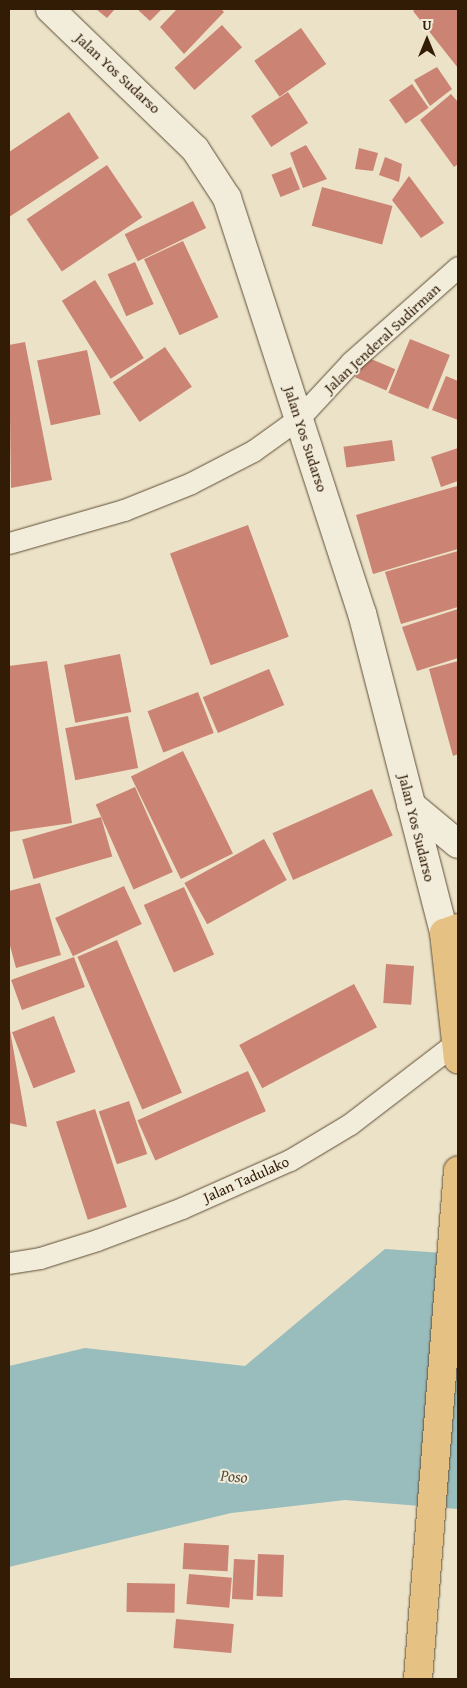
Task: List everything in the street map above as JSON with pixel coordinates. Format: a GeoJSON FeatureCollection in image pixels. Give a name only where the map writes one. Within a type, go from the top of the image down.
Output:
{"type":"FeatureCollection","features":[{"type":"Feature","properties":{"kind":"highway"},"geometry":{"type":"LineString","coordinates":[[451,931],[458,1050]]}},
{"type":"Feature","properties":{"kind":"highway"},"geometry":{"type":"LineString","coordinates":[[418,1679],[458,1171]]}},
{"type":"Feature","properties":{"kind":"main road","name":"Jalan Yos Sudarso"},"geometry":{"type":"LineString","coordinates":[[50,9],[170,123],[214,176],[230,206],[362,613],[412,805],[451,931]]}},
{"type":"Feature","properties":{"kind":"main road"},"geometry":{"type":"LineString","coordinates":[[412,805],[458,844]]}},
{"type":"Feature","properties":{"kind":"street","name":"Jalan Jenderal Sudirman"},"geometry":{"type":"LineString","coordinates":[[9,543],[124,510],[191,483],[253,451],[299,418],[351,362],[458,267]]}},
{"type":"Feature","properties":{"kind":"street","name":"Jalan Tadulako"},"geometry":{"type":"LineString","coordinates":[[9,1263],[40,1258],[97,1240],[182,1208],[290,1160],[350,1124],[458,1050]]}},
{"type":"Feature","properties":{"kind":"water","name":"Poso"},"geometry":{"type":"Polygon","coordinates":[[[385,1249],[458,1254],[458,1509],[345,1500],[231,1513],[9,1567],[9,1366],[85,1348],[245,1366],[385,1249]]]}},
{"type":"Feature","properties":{"kind":"building"},"geometry":{"type":"Polygon","coordinates":[[[96,9],[115,9],[107,18],[96,9]]]}},
{"type":"Feature","properties":{"kind":"building"},"geometry":{"type":"Polygon","coordinates":[[[137,9],[162,9],[150,21],[137,9]]]}},
{"type":"Feature","properties":{"kind":"building"},"geometry":{"type":"Polygon","coordinates":[[[177,9],[221,9],[224,12],[184,54],[160,27],[177,9]]]}},
{"type":"Feature","properties":{"kind":"building"},"geometry":{"type":"Polygon","coordinates":[[[416,9],[458,9],[458,68],[413,11],[416,9]]]}},
{"type":"Feature","properties":{"kind":"building"},"geometry":{"type":"Polygon","coordinates":[[[222,25],[242,47],[195,90],[174,68],[222,25]]]}},
{"type":"Feature","properties":{"kind":"building"},"geometry":{"type":"Polygon","coordinates":[[[301,28],[326,64],[280,97],[254,61],[301,28]]]}},
{"type":"Feature","properties":{"kind":"building"},"geometry":{"type":"Polygon","coordinates":[[[437,67],[452,89],[430,106],[414,80],[437,67]]]}},
{"type":"Feature","properties":{"kind":"building"},"geometry":{"type":"Polygon","coordinates":[[[412,84],[429,108],[406,124],[389,100],[412,84]]]}},
{"type":"Feature","properties":{"kind":"building"},"geometry":{"type":"Polygon","coordinates":[[[288,92],[308,123],[271,147],[251,116],[288,92]]]}},
{"type":"Feature","properties":{"kind":"building"},"geometry":{"type":"Polygon","coordinates":[[[451,94],[458,102],[458,164],[454,167],[420,120],[451,94]]]}},
{"type":"Feature","properties":{"kind":"building"},"geometry":{"type":"Polygon","coordinates":[[[69,112],[99,158],[9,217],[9,152],[69,112]]]}},
{"type":"Feature","properties":{"kind":"building"},"geometry":{"type":"Polygon","coordinates":[[[306,145],[327,179],[303,188],[290,153],[306,145]]]}},
{"type":"Feature","properties":{"kind":"building"},"geometry":{"type":"Polygon","coordinates":[[[359,148],[378,153],[373,171],[355,169],[359,148]]]}},
{"type":"Feature","properties":{"kind":"building"},"geometry":{"type":"Polygon","coordinates":[[[385,157],[402,164],[399,182],[379,175],[385,157]]]}},
{"type":"Feature","properties":{"kind":"building"},"geometry":{"type":"Polygon","coordinates":[[[107,165],[142,217],[62,271],[27,219],[107,165]]]}},
{"type":"Feature","properties":{"kind":"building"},"geometry":{"type":"Polygon","coordinates":[[[291,167],[300,189],[281,197],[272,175],[291,167]]]}},
{"type":"Feature","properties":{"kind":"building"},"geometry":{"type":"Polygon","coordinates":[[[409,176],[444,223],[421,238],[392,200],[409,176]]]}},
{"type":"Feature","properties":{"kind":"building"},"geometry":{"type":"Polygon","coordinates":[[[322,187],[393,206],[382,245],[312,226],[322,187]]]}},
{"type":"Feature","properties":{"kind":"building"},"geometry":{"type":"Polygon","coordinates":[[[193,201],[206,228],[138,261],[125,234],[193,201]]]}},
{"type":"Feature","properties":{"kind":"building"},"geometry":{"type":"Polygon","coordinates":[[[183,241],[218,317],[180,335],[144,259],[183,241]]]}},
{"type":"Feature","properties":{"kind":"building"},"geometry":{"type":"Polygon","coordinates":[[[135,262],[154,304],[126,316],[108,274],[135,262]]]}},
{"type":"Feature","properties":{"kind":"building"},"geometry":{"type":"Polygon","coordinates":[[[95,280],[144,358],[111,379],[62,301],[95,280]]]}},
{"type":"Feature","properties":{"kind":"building"},"geometry":{"type":"Polygon","coordinates":[[[410,339],[450,355],[428,409],[388,393],[410,339]]]}},
{"type":"Feature","properties":{"kind":"building"},"geometry":{"type":"Polygon","coordinates":[[[25,342],[52,480],[11,488],[9,345],[25,342]]]}},
{"type":"Feature","properties":{"kind":"building"},"geometry":{"type":"Polygon","coordinates":[[[165,347],[192,387],[140,422],[113,382],[165,347]]]}},
{"type":"Feature","properties":{"kind":"building"},"geometry":{"type":"Polygon","coordinates":[[[87,350],[101,415],[51,425],[37,361],[87,350]]]}},
{"type":"Feature","properties":{"kind":"building"},"geometry":{"type":"Polygon","coordinates":[[[364,356],[395,369],[386,390],[355,377],[364,356]]]}},
{"type":"Feature","properties":{"kind":"building"},"geometry":{"type":"Polygon","coordinates":[[[446,376],[458,381],[458,420],[432,410],[446,376]]]}},
{"type":"Feature","properties":{"kind":"building"},"geometry":{"type":"Polygon","coordinates":[[[392,440],[395,461],[346,468],[343,447],[392,440]]]}},
{"type":"Feature","properties":{"kind":"building"},"geometry":{"type":"Polygon","coordinates":[[[458,448],[458,481],[441,487],[431,457],[458,448]]]}},
{"type":"Feature","properties":{"kind":"building"},"geometry":{"type":"Polygon","coordinates":[[[457,486],[458,549],[373,574],[356,515],[457,486]]]}},
{"type":"Feature","properties":{"kind":"building"},"geometry":{"type":"Polygon","coordinates":[[[248,525],[289,637],[211,665],[170,553],[248,525]]]}},
{"type":"Feature","properties":{"kind":"building"},"geometry":{"type":"Polygon","coordinates":[[[458,551],[458,607],[401,624],[385,572],[458,551]]]}},
{"type":"Feature","properties":{"kind":"building"},"geometry":{"type":"Polygon","coordinates":[[[458,609],[458,658],[417,671],[402,627],[458,609]]]}},
{"type":"Feature","properties":{"kind":"building"},"geometry":{"type":"Polygon","coordinates":[[[120,654],[131,712],[75,723],[64,665],[120,654]]]}},
{"type":"Feature","properties":{"kind":"building"},"geometry":{"type":"Polygon","coordinates":[[[47,661],[72,823],[9,832],[9,666],[47,661]]]}},
{"type":"Feature","properties":{"kind":"building"},"geometry":{"type":"Polygon","coordinates":[[[458,661],[458,754],[453,756],[429,669],[458,661]]]}},
{"type":"Feature","properties":{"kind":"building"},"geometry":{"type":"Polygon","coordinates":[[[269,669],[284,705],[218,733],[203,697],[269,669]]]}},
{"type":"Feature","properties":{"kind":"building"},"geometry":{"type":"Polygon","coordinates":[[[198,692],[214,733],[163,752],[148,711],[198,692]]]}},
{"type":"Feature","properties":{"kind":"building"},"geometry":{"type":"Polygon","coordinates":[[[128,716],[138,768],[75,780],[65,728],[128,716]]]}},
{"type":"Feature","properties":{"kind":"building"},"geometry":{"type":"Polygon","coordinates":[[[183,751],[233,853],[181,879],[131,776],[183,751]]]}},
{"type":"Feature","properties":{"kind":"building"},"geometry":{"type":"Polygon","coordinates":[[[135,787],[173,872],[134,889],[96,804],[135,787]]]}},
{"type":"Feature","properties":{"kind":"building"},"geometry":{"type":"Polygon","coordinates":[[[372,789],[393,836],[293,880],[272,833],[372,789]]]}},
{"type":"Feature","properties":{"kind":"building"},"geometry":{"type":"Polygon","coordinates":[[[101,817],[112,856],[33,879],[22,840],[101,817]]]}},
{"type":"Feature","properties":{"kind":"building"},"geometry":{"type":"Polygon","coordinates":[[[264,839],[287,880],[207,924],[184,883],[264,839]]]}},
{"type":"Feature","properties":{"kind":"building"},"geometry":{"type":"Polygon","coordinates":[[[40,883],[61,955],[16,968],[9,942],[9,891],[40,883]]]}},
{"type":"Feature","properties":{"kind":"building"},"geometry":{"type":"Polygon","coordinates":[[[124,886],[142,924],[73,956],[55,918],[124,886]]]}},
{"type":"Feature","properties":{"kind":"building"},"geometry":{"type":"Polygon","coordinates":[[[184,887],[214,955],[174,972],[144,905],[184,887]]]}},
{"type":"Feature","properties":{"kind":"building"},"geometry":{"type":"Polygon","coordinates":[[[117,940],[182,1093],[142,1110],[77,957],[117,940]]]}},
{"type":"Feature","properties":{"kind":"building"},"geometry":{"type":"Polygon","coordinates":[[[74,957],[85,987],[22,1010],[11,980],[74,957]]]}},
{"type":"Feature","properties":{"kind":"building"},"geometry":{"type":"Polygon","coordinates":[[[386,964],[414,966],[411,1005],[383,1003],[386,964]]]}},
{"type":"Feature","properties":{"kind":"building"},"geometry":{"type":"Polygon","coordinates":[[[354,984],[377,1027],[262,1088],[239,1045],[354,984]]]}},
{"type":"Feature","properties":{"kind":"building"},"geometry":{"type":"Polygon","coordinates":[[[54,1016],[76,1072],[33,1088],[12,1032],[54,1016]]]}},
{"type":"Feature","properties":{"kind":"building"},"geometry":{"type":"Polygon","coordinates":[[[10,1030],[27,1127],[9,1123],[10,1030]]]}},
{"type":"Feature","properties":{"kind":"building"},"geometry":{"type":"Polygon","coordinates":[[[248,1071],[266,1111],[155,1160],[137,1120],[248,1071]]]}},
{"type":"Feature","properties":{"kind":"building"},"geometry":{"type":"Polygon","coordinates":[[[129,1101],[147,1154],[117,1164],[99,1111],[129,1101]]]}},
{"type":"Feature","properties":{"kind":"building"},"geometry":{"type":"Polygon","coordinates":[[[95,1109],[127,1207],[88,1220],[56,1122],[95,1109]]]}},
{"type":"Feature","properties":{"kind":"building"},"geometry":{"type":"Polygon","coordinates":[[[184,1543],[229,1545],[228,1571],[183,1569],[184,1543]]]}},
{"type":"Feature","properties":{"kind":"building"},"geometry":{"type":"Polygon","coordinates":[[[258,1554],[284,1555],[283,1597],[257,1596],[258,1554]]]}},
{"type":"Feature","properties":{"kind":"building"},"geometry":{"type":"Polygon","coordinates":[[[234,1559],[255,1560],[253,1600],[232,1599],[234,1559]]]}},
{"type":"Feature","properties":{"kind":"building"},"geometry":{"type":"Polygon","coordinates":[[[189,1574],[232,1578],[229,1608],[186,1604],[189,1574]]]}},
{"type":"Feature","properties":{"kind":"building"},"geometry":{"type":"Polygon","coordinates":[[[127,1583],[175,1584],[174,1613],[126,1612],[127,1583]]]}},
{"type":"Feature","properties":{"kind":"building"},"geometry":{"type":"Polygon","coordinates":[[[176,1619],[234,1624],[231,1653],[173,1648],[176,1619]]]}}]}
